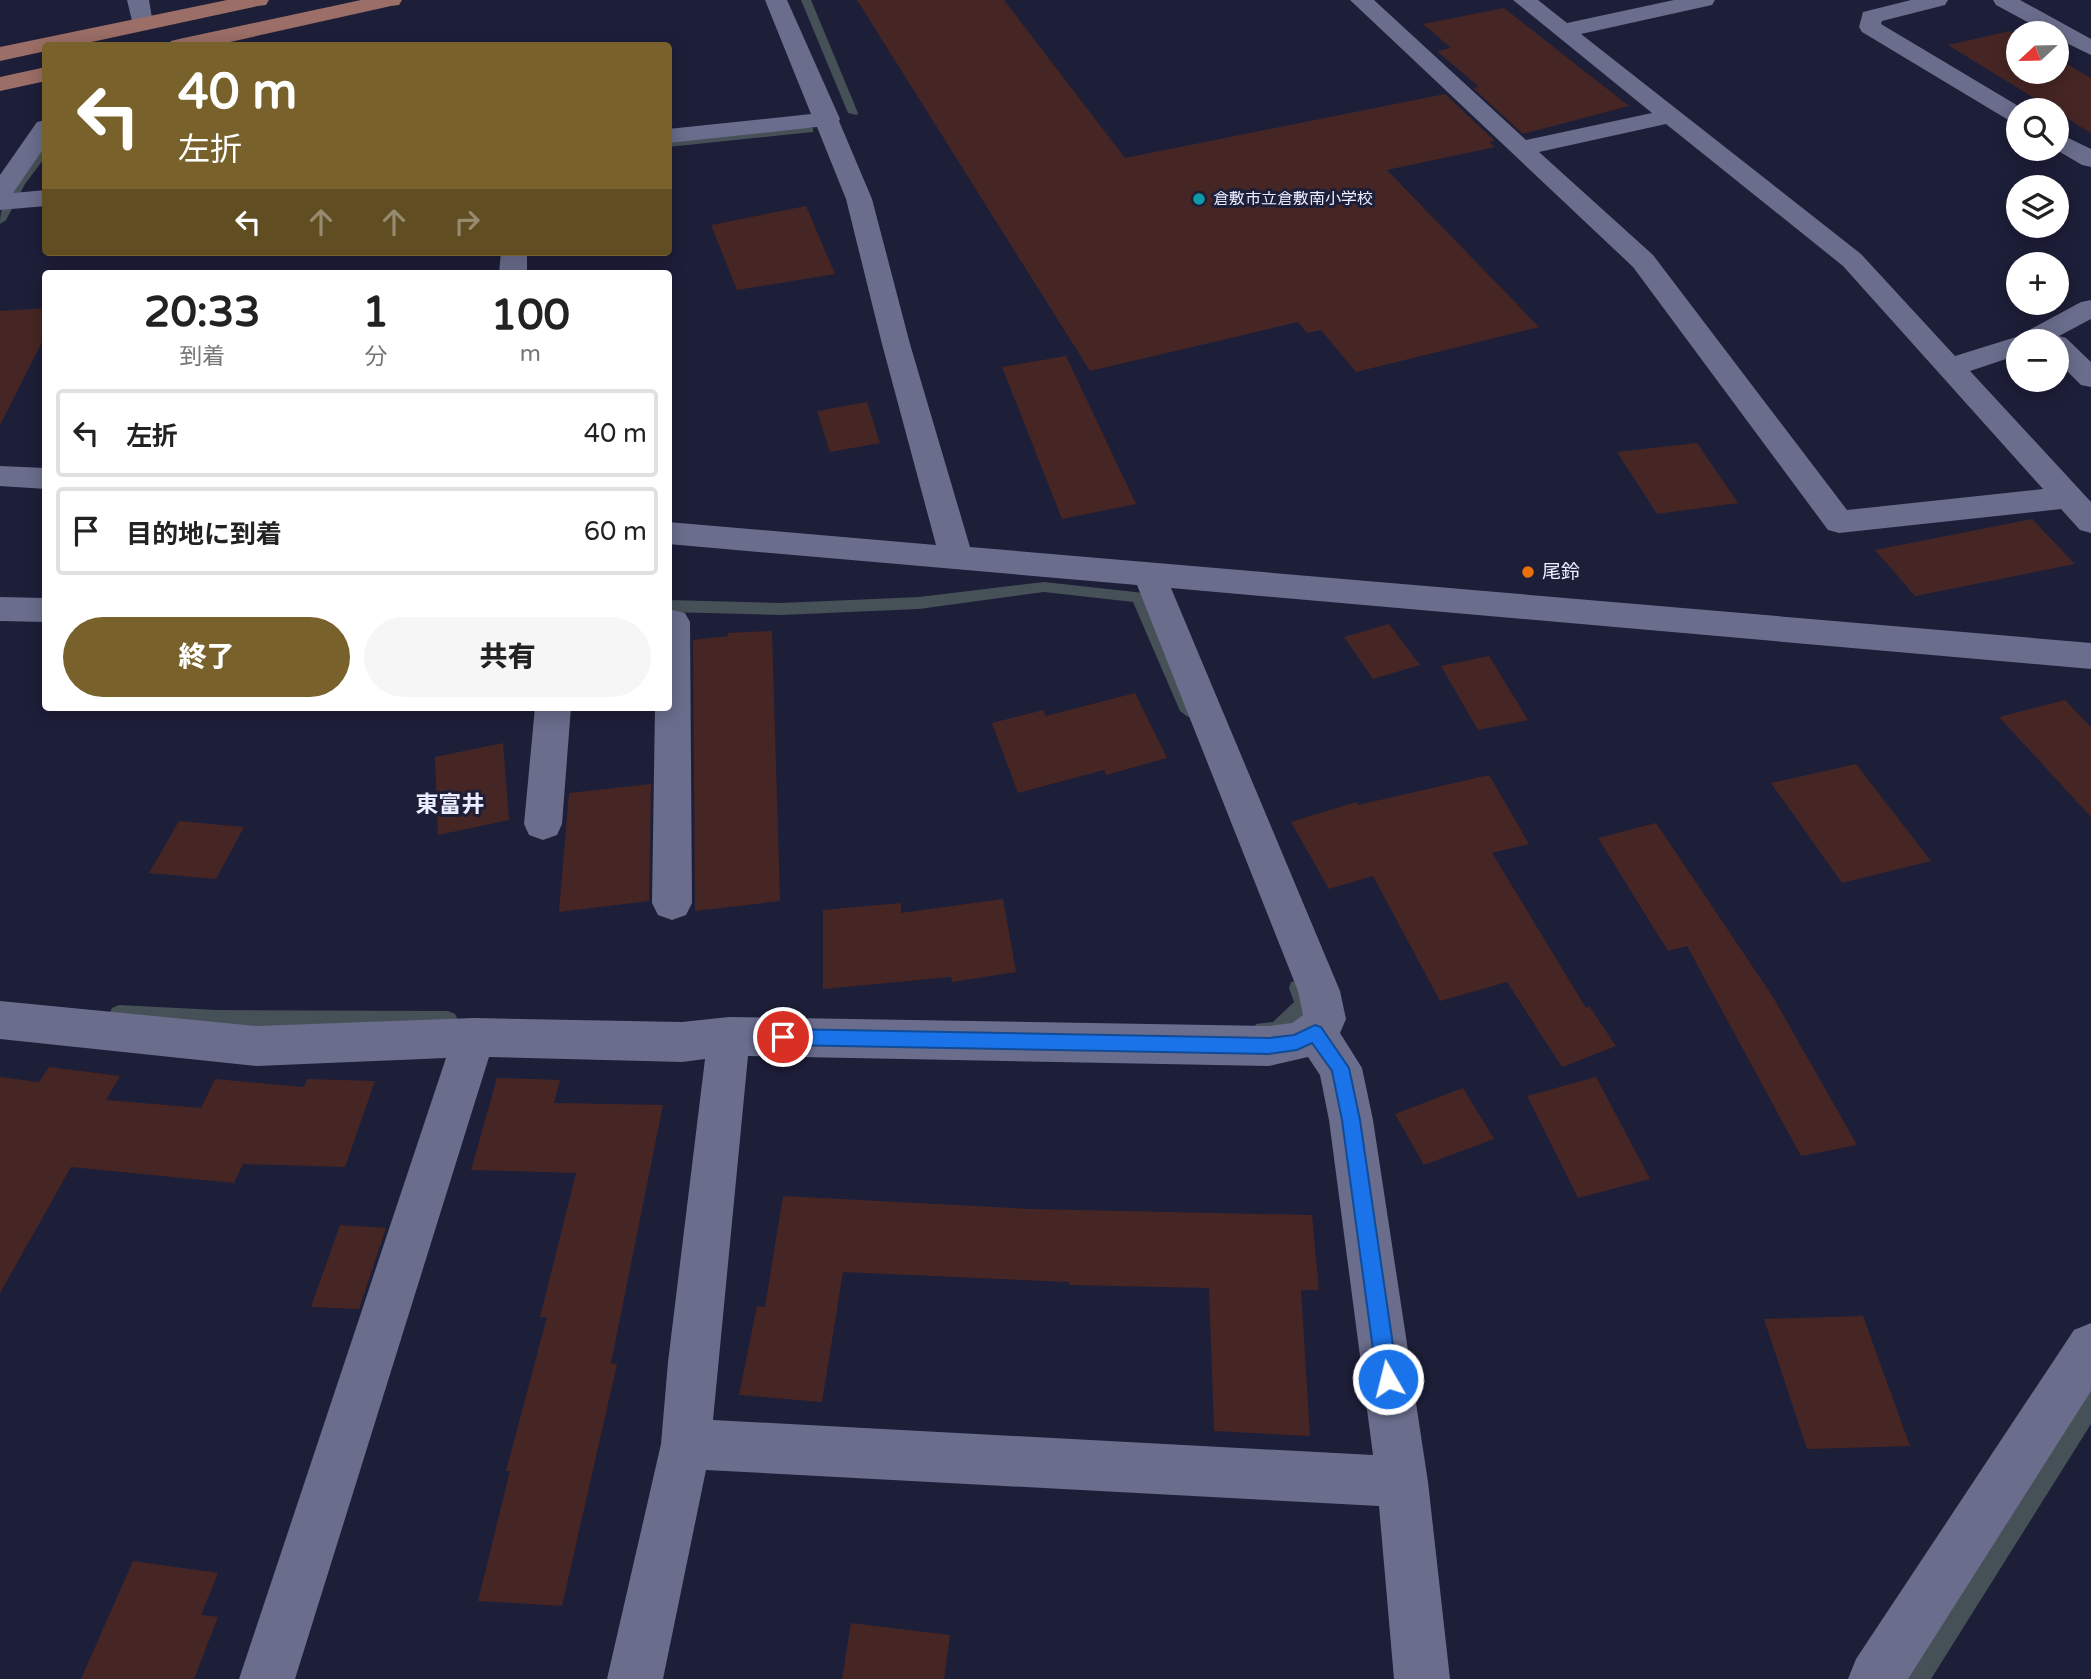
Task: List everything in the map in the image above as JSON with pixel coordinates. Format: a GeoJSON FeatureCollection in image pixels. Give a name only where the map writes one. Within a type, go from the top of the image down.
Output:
{"type":"FeatureCollection","features":[{"type":"Feature","properties":{"kind":"main road"},"geometry":{"type":"LineString","coordinates":[[57,42],[258,0]]}},
{"type":"Feature","properties":{"kind":"main road"},"geometry":{"type":"LineString","coordinates":[[197,42],[391,0]]}},
{"type":"Feature","properties":{"kind":"main road"},"geometry":{"type":"LineString","coordinates":[[0,54],[42,45]]}},
{"type":"Feature","properties":{"kind":"main road"},"geometry":{"type":"LineString","coordinates":[[0,84],[42,75]]}},
{"type":"Feature","properties":{"kind":"street"},"geometry":{"type":"LineString","coordinates":[[138,0],[142,24]]}},
{"type":"Feature","properties":{"kind":"street"},"geometry":{"type":"LineString","coordinates":[[776,0],[807,78],[828,119],[859,200],[956,557]]}},
{"type":"Feature","properties":{"kind":"street"},"geometry":{"type":"LineString","coordinates":[[1361,0],[1643,261],[1839,522],[2068,496]]}},
{"type":"Feature","properties":{"kind":"street"},"geometry":{"type":"LineString","coordinates":[[1524,0],[1852,260],[2091,522]]}},
{"type":"Feature","properties":{"kind":"street"},"geometry":{"type":"LineString","coordinates":[[1937,0],[1871,17],[1870,27],[2006,109]]}},
{"type":"Feature","properties":{"kind":"street"},"geometry":{"type":"LineString","coordinates":[[2004,0],[2091,48]]}},
{"type":"Feature","properties":{"kind":"street"},"geometry":{"type":"LineString","coordinates":[[1563,31],[1692,1]]}},
{"type":"Feature","properties":{"kind":"street"},"geometry":{"type":"LineString","coordinates":[[1522,149],[1671,116]]}},
{"type":"Feature","properties":{"kind":"street"},"geometry":{"type":"LineString","coordinates":[[672,136],[828,119]]}},
{"type":"Feature","properties":{"kind":"street"},"geometry":{"type":"LineString","coordinates":[[5,199],[42,134]]}},
{"type":"Feature","properties":{"kind":"street"},"geometry":{"type":"LineString","coordinates":[[2069,147],[2091,160]]}},
{"type":"Feature","properties":{"kind":"street"},"geometry":{"type":"LineString","coordinates":[[5,199],[42,198]]}},
{"type":"Feature","properties":{"kind":"street"},"geometry":{"type":"LineString","coordinates":[[2061,329],[2091,308]]}},
{"type":"Feature","properties":{"kind":"street"},"geometry":{"type":"LineString","coordinates":[[1948,366],[1975,361],[2006,349]]}},
{"type":"Feature","properties":{"kind":"street"},"geometry":{"type":"LineString","coordinates":[[2069,359],[2091,378]]}},
{"type":"Feature","properties":{"kind":"street"},"geometry":{"type":"LineString","coordinates":[[0,476],[42,479]]}},
{"type":"Feature","properties":{"kind":"street"},"geometry":{"type":"LineString","coordinates":[[672,534],[2091,656]]}},
{"type":"Feature","properties":{"kind":"street"},"geometry":{"type":"LineString","coordinates":[[0,1020],[257,1046],[474,1037],[682,1042],[729,1036],[1269,1046],[1297,1042],[1315,1033],[1325,1019],[1319,991],[1150,577]]}},
{"type":"Feature","properties":{"kind":"street"},"geometry":{"type":"LineString","coordinates":[[0,609],[42,610]]}},
{"type":"Feature","properties":{"kind":"street"},"geometry":{"type":"LineString","coordinates":[[672,622],[673,903]]}},
{"type":"Feature","properties":{"kind":"street"},"geometry":{"type":"LineString","coordinates":[[543,824],[553,711]]}},
{"type":"Feature","properties":{"kind":"street"},"geometry":{"type":"LineString","coordinates":[[1315,1033],[1340,1068],[1351,1120],[1402,1482],[1422,1679]]}},
{"type":"Feature","properties":{"kind":"street"},"geometry":{"type":"LineString","coordinates":[[635,1679],[687,1444],[692,1362],[729,1036]]}},
{"type":"Feature","properties":{"kind":"street"},"geometry":{"type":"LineString","coordinates":[[267,1679],[474,1037]]}},
{"type":"Feature","properties":{"kind":"street"},"geometry":{"type":"LineString","coordinates":[[1876,1679],[2091,1347]]}},
{"type":"Feature","properties":{"kind":"street"},"geometry":{"type":"LineString","coordinates":[[687,1444],[1402,1482]]}},
{"type":"Feature","properties":{"kind":"building","name":"倉敷市立倉敷南小学校"},"geometry":{"type":"Polygon","coordinates":[[[857,0],[1004,0],[1125,158],[1445,94],[1495,141],[1489,142],[1495,147],[1387,170],[1539,327],[1356,372],[1321,330],[1307,333],[1298,322],[1090,371],[857,0]]]}},
{"type":"Feature","properties":{"kind":"building"},"geometry":{"type":"Polygon","coordinates":[[[1504,8],[1629,106],[1523,134],[1473,88],[1479,87],[1437,51],[1451,48],[1423,24],[1504,8]]]}},
{"type":"Feature","properties":{"kind":"building"},"geometry":{"type":"Polygon","coordinates":[[[2006,32],[2006,81],[1948,45],[2006,32]]]}},
{"type":"Feature","properties":{"kind":"building"},"geometry":{"type":"Polygon","coordinates":[[[2069,65],[2091,78],[2091,133],[2069,119],[2069,98],[2034,98],[2011,84],[2069,84],[2069,65]]]}},
{"type":"Feature","properties":{"kind":"building"},"geometry":{"type":"Polygon","coordinates":[[[806,206],[835,274],[737,290],[711,225],[806,206]]]}},
{"type":"Feature","properties":{"kind":"building"},"geometry":{"type":"Polygon","coordinates":[[[42,308],[42,342],[0,425],[0,311],[42,308]]]}},
{"type":"Feature","properties":{"kind":"building"},"geometry":{"type":"Polygon","coordinates":[[[1066,356],[1136,504],[1062,519],[1002,367],[1066,356]]]}},
{"type":"Feature","properties":{"kind":"building"},"geometry":{"type":"Polygon","coordinates":[[[867,402],[880,443],[830,452],[817,411],[867,402]]]}},
{"type":"Feature","properties":{"kind":"building"},"geometry":{"type":"Polygon","coordinates":[[[1697,443],[1738,503],[1657,514],[1617,452],[1697,443]]]}},
{"type":"Feature","properties":{"kind":"building"},"geometry":{"type":"Polygon","coordinates":[[[2032,519],[2075,564],[1915,596],[1875,550],[2032,519]]]}},
{"type":"Feature","properties":{"kind":"building"},"geometry":{"type":"Polygon","coordinates":[[[1389,624],[1420,665],[1373,679],[1344,637],[1389,624]]]}},
{"type":"Feature","properties":{"kind":"building"},"geometry":{"type":"Polygon","coordinates":[[[772,631],[780,901],[695,911],[693,640],[728,636],[728,633],[772,631]]]}},
{"type":"Feature","properties":{"kind":"building"},"geometry":{"type":"Polygon","coordinates":[[[1489,656],[1528,720],[1478,730],[1441,666],[1489,656]]]}},
{"type":"Feature","properties":{"kind":"building"},"geometry":{"type":"Polygon","coordinates":[[[1135,693],[1167,758],[1106,775],[1104,770],[1018,793],[992,723],[1043,710],[1046,716],[1135,693]]]}},
{"type":"Feature","properties":{"kind":"building"},"geometry":{"type":"Polygon","coordinates":[[[2065,700],[2091,727],[2091,817],[1999,717],[2065,700]]]}},
{"type":"Feature","properties":{"kind":"building"},"geometry":{"type":"Polygon","coordinates":[[[503,743],[509,820],[438,835],[435,757],[503,743]]]}},
{"type":"Feature","properties":{"kind":"building"},"geometry":{"type":"Polygon","coordinates":[[[1856,764],[1931,861],[1842,883],[1771,783],[1856,764]]]}},
{"type":"Feature","properties":{"kind":"building"},"geometry":{"type":"Polygon","coordinates":[[[1489,775],[1529,844],[1492,853],[1586,1008],[1589,1006],[1616,1046],[1562,1067],[1507,982],[1440,1001],[1373,876],[1329,889],[1291,822],[1356,802],[1358,805],[1489,775]]]}},
{"type":"Feature","properties":{"kind":"building"},"geometry":{"type":"Polygon","coordinates":[[[651,784],[649,901],[559,912],[569,793],[651,784]]]}},
{"type":"Feature","properties":{"kind":"building"},"geometry":{"type":"Polygon","coordinates":[[[179,821],[244,827],[216,879],[149,873],[179,821]]]}},
{"type":"Feature","properties":{"kind":"building"},"geometry":{"type":"Polygon","coordinates":[[[1656,823],[1773,997],[1857,1145],[1801,1156],[1687,946],[1668,951],[1598,838],[1656,823]]]}},
{"type":"Feature","properties":{"kind":"building"},"geometry":{"type":"Polygon","coordinates":[[[1003,899],[1016,972],[952,982],[951,977],[823,989],[823,910],[901,903],[901,913],[1003,899]]]}},
{"type":"Feature","properties":{"kind":"building"},"geometry":{"type":"Polygon","coordinates":[[[49,1067],[120,1076],[106,1100],[201,1108],[215,1079],[304,1087],[307,1079],[375,1081],[345,1167],[243,1164],[234,1183],[71,1167],[0,1293],[0,1077],[39,1082],[49,1067]]]}},
{"type":"Feature","properties":{"kind":"building"},"geometry":{"type":"Polygon","coordinates":[[[1596,1077],[1650,1179],[1578,1198],[1527,1096],[1596,1077]]]}},
{"type":"Feature","properties":{"kind":"building"},"geometry":{"type":"Polygon","coordinates":[[[497,1078],[560,1080],[554,1103],[663,1105],[611,1363],[617,1364],[562,1606],[478,1601],[510,1471],[506,1471],[547,1317],[540,1317],[576,1173],[471,1170],[497,1078]]]}},
{"type":"Feature","properties":{"kind":"building"},"geometry":{"type":"Polygon","coordinates":[[[1463,1088],[1494,1139],[1424,1165],[1395,1114],[1463,1088]]]}},
{"type":"Feature","properties":{"kind":"building"},"geometry":{"type":"Polygon","coordinates":[[[783,1196],[1030,1209],[1312,1215],[1319,1290],[1301,1290],[1310,1436],[1214,1431],[1209,1288],[1069,1285],[1069,1282],[843,1272],[822,1402],[739,1395],[757,1306],[765,1307],[783,1196]]]}},
{"type":"Feature","properties":{"kind":"building"},"geometry":{"type":"Polygon","coordinates":[[[340,1225],[386,1228],[359,1309],[311,1307],[340,1225]]]}},
{"type":"Feature","properties":{"kind":"building"},"geometry":{"type":"Polygon","coordinates":[[[1863,1316],[1910,1446],[1807,1449],[1764,1319],[1863,1316]]]}},
{"type":"Feature","properties":{"kind":"building"},"geometry":{"type":"Polygon","coordinates":[[[133,1561],[218,1573],[201,1615],[218,1617],[194,1679],[81,1679],[133,1561]]]}},
{"type":"Feature","properties":{"kind":"building"},"geometry":{"type":"Polygon","coordinates":[[[851,1623],[950,1635],[944,1679],[842,1679],[851,1623]]]}},
{"type":"Feature","properties":{"kind":"waterway"},"geometry":{"type":"LineString","coordinates":[[806,0],[853,113]]}},
{"type":"Feature","properties":{"kind":"waterway"},"geometry":{"type":"LineString","coordinates":[[672,144],[809,130]]}},
{"type":"Feature","properties":{"kind":"waterway"},"geometry":{"type":"LineString","coordinates":[[0,220],[20,183],[42,153]]}},
{"type":"Feature","properties":{"kind":"waterway"},"geometry":{"type":"LineString","coordinates":[[672,606],[781,609],[919,603],[1044,587],[1139,597],[1188,711]]}},
{"type":"Feature","properties":{"kind":"waterway"},"geometry":{"type":"LineString","coordinates":[[1263,1030],[1277,1031],[1304,1005],[1298,988]]}},
{"type":"Feature","properties":{"kind":"waterway"},"geometry":{"type":"LineString","coordinates":[[119,1014],[217,1019],[448,1020]]}},
{"type":"Feature","properties":{"kind":"waterway"},"geometry":{"type":"LineString","coordinates":[[1917,1679],[2091,1403]]}},
{"type":"Feature","properties":{"kind":"place","name":"倉敷市立倉敷南小学校"},"geometry":{"type":"Point","coordinates":[1199,199]}},
{"type":"Feature","properties":{"kind":"place","name":"尾鈴"},"geometry":{"type":"Point","coordinates":[1528,572]}},
{"type":"Feature","properties":{"kind":"district","name":"東富井"},"geometry":{"type":"Point","coordinates":[450,805]}},
{"type":"Feature","properties":{"kind":"route"},"geometry":{"type":"LineString","coordinates":[[783,1037],[1269,1046],[1297,1042],[1315,1033],[1340,1068],[1351,1120],[1388,1379]]}}]}
